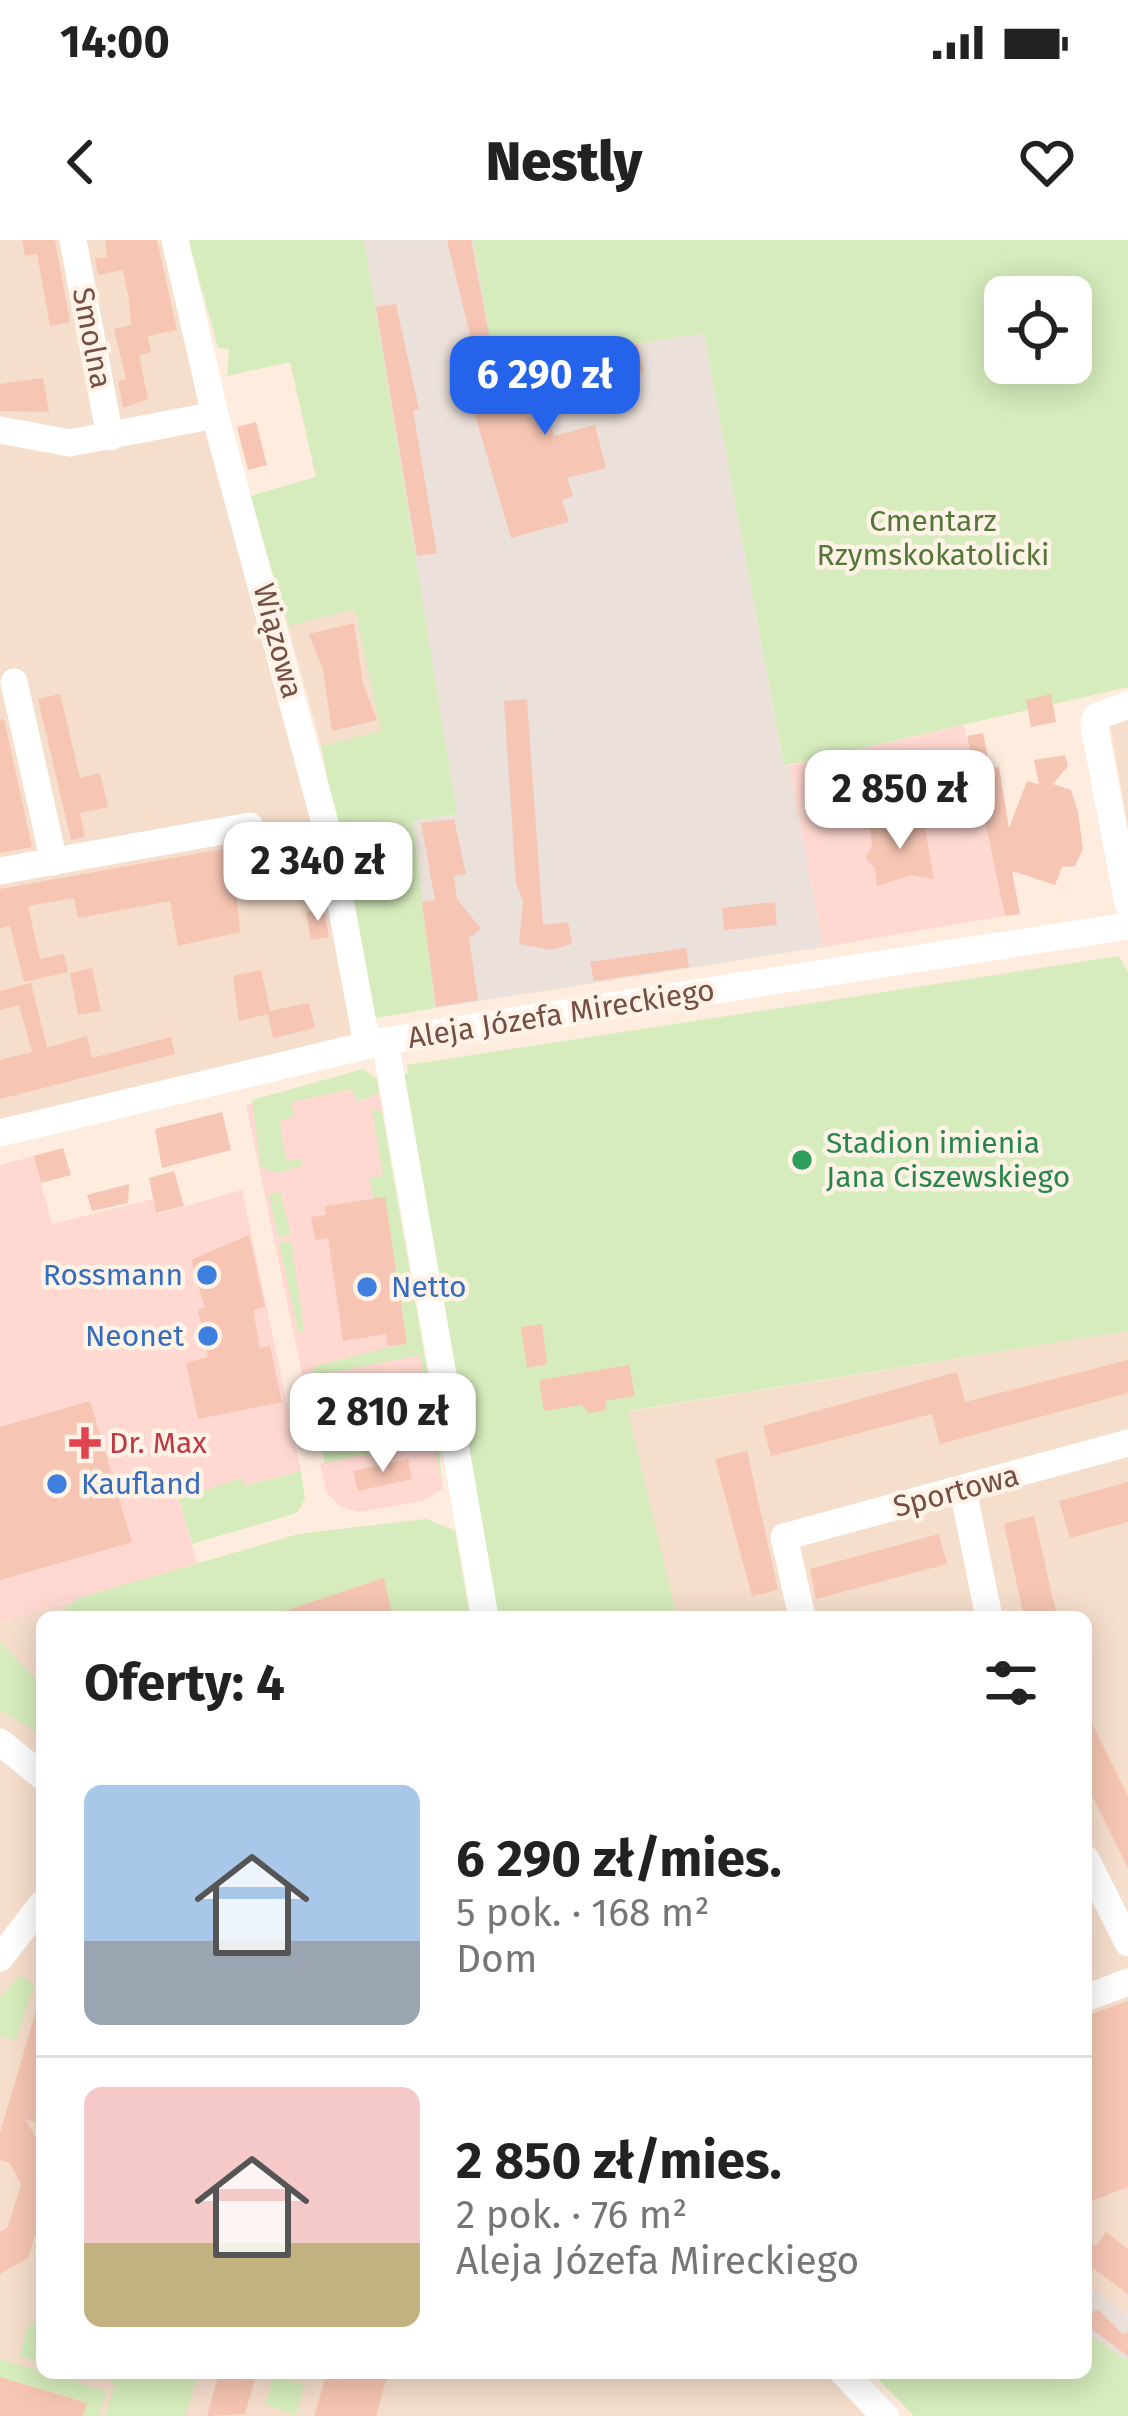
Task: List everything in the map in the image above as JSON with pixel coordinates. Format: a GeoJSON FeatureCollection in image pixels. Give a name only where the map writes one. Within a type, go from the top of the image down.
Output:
{"type":"FeatureCollection","features":[{"type":"Feature","properties":{"kind":"street","name":"Smolna"},"geometry":{"type":"LineString","coordinates":[[73,240],[110,437]]}},
{"type":"Feature","properties":{"kind":"street","name":"Wiązowa"},"geometry":{"type":"LineString","coordinates":[[175,240],[215,415],[328,835],[376,1043],[483,1611]]}},
{"type":"Feature","properties":{"kind":"street"},"geometry":{"type":"LineString","coordinates":[[0,430],[70,443],[215,415]]}},
{"type":"Feature","properties":{"kind":"street"},"geometry":{"type":"LineString","coordinates":[[14,682],[54,862]]}},
{"type":"Feature","properties":{"kind":"street"},"geometry":{"type":"LineString","coordinates":[[1128,705],[1096,717],[1094,725],[1122,838],[1128,904]]}},
{"type":"Feature","properties":{"kind":"street"},"geometry":{"type":"LineString","coordinates":[[0,871],[250,826]]}},
{"type":"Feature","properties":{"kind":"street","name":"Aleja Józefa Mireckiego"},"geometry":{"type":"LineString","coordinates":[[0,1132],[376,1043],[1128,926]]}},
{"type":"Feature","properties":{"kind":"street","name":"Sportowa"},"geometry":{"type":"LineString","coordinates":[[801,1611],[784,1537],[1128,1443]]}},
{"type":"Feature","properties":{"kind":"street"},"geometry":{"type":"LineString","coordinates":[[963,1490],[988,1611]]}},
{"type":"Feature","properties":{"kind":"street"},"geometry":{"type":"LineString","coordinates":[[0,1742],[36,1771]]}},
{"type":"Feature","properties":{"kind":"street"},"geometry":{"type":"LineString","coordinates":[[1092,1871],[1128,1943]]}},
{"type":"Feature","properties":{"kind":"street"},"geometry":{"type":"LineString","coordinates":[[0,1958],[36,1913]]}},
{"type":"Feature","properties":{"kind":"street"},"geometry":{"type":"LineString","coordinates":[[1092,1996],[1128,1982]]}},
{"type":"Feature","properties":{"kind":"street"},"geometry":{"type":"LineString","coordinates":[[850,2379],[886,2416]]}},
{"type":"Feature","properties":{"kind":"shaded area"},"geometry":{"type":"Polygon","coordinates":[[[0,240],[167,240],[321,847],[358,1033],[0,1121],[0,240]]]}},
{"type":"Feature","properties":{"kind":"shaded area"},"geometry":{"type":"Polygon","coordinates":[[[364,240],[473,240],[496,366],[704,333],[784,767],[789,766],[823,947],[435,1008],[413,821],[457,814],[364,240]]]}},
{"type":"Feature","properties":{"kind":"shaded area"},"geometry":{"type":"Polygon","coordinates":[[[355,608],[382,731],[321,746],[288,626],[355,608]]]}},
{"type":"Feature","properties":{"kind":"shaded area"},"geometry":{"type":"Polygon","coordinates":[[[1128,720],[1128,829],[1110,724],[1128,720]]]}},
{"type":"Feature","properties":{"kind":"shaded area"},"geometry":{"type":"Polygon","coordinates":[[[964,725],[1005,916],[823,947],[789,766],[964,725]]]}},
{"type":"Feature","properties":{"kind":"shaded area"},"geometry":{"type":"Polygon","coordinates":[[[363,1069],[377,1079],[443,1489],[422,1501],[360,1512],[341,1507],[327,1493],[320,1464],[336,1459],[335,1449],[319,1376],[303,1378],[246,1105],[363,1069]]]}},
{"type":"Feature","properties":{"kind":"shaded area"},"geometry":{"type":"Polygon","coordinates":[[[34,1156],[52,1224],[153,1199],[158,1214],[242,1190],[301,1471],[243,1486],[240,1479],[179,1499],[197,1564],[0,1623],[0,1165],[34,1156]]]}},
{"type":"Feature","properties":{"kind":"shaded area"},"geometry":{"type":"Polygon","coordinates":[[[1128,1331],[1128,2315],[1092,2288],[1092,1611],[676,1611],[627,1412],[1128,1331]]]}},
{"type":"Feature","properties":{"kind":"shaded area"},"geometry":{"type":"Polygon","coordinates":[[[426,1519],[455,1531],[469,1611],[40,1611],[299,1534],[426,1519]]]}},
{"type":"Feature","properties":{"kind":"shaded area"},"geometry":{"type":"Polygon","coordinates":[[[36,1612],[36,2379],[831,2379],[865,2416],[0,2416],[0,1623],[36,1612]]]}},
{"type":"Feature","properties":{"kind":"shaded area"},"geometry":{"type":"Polygon","coordinates":[[[1092,2288],[1128,2315],[1128,2361],[1092,2336],[1092,2288]]]}},
{"type":"Feature","properties":{"kind":"green space"},"geometry":{"type":"Polygon","coordinates":[[[188,240],[364,240],[457,814],[413,821],[435,1008],[375,1018],[321,746],[381,731],[355,609],[288,626],[250,496],[316,477],[290,362],[227,376],[229,349],[218,348],[188,240]]]}},
{"type":"Feature","properties":{"kind":"green space","name":"Cmentarz Rzymskokatolicki"},"geometry":{"type":"Polygon","coordinates":[[[473,240],[1128,240],[1128,687],[784,766],[704,333],[495,366],[473,240]]]}},
{"type":"Feature","properties":{"kind":"green space","name":"Stadion imienia Jana Ciszewskiego"},"geometry":{"type":"Polygon","coordinates":[[[1119,956],[1128,972],[1128,1331],[628,1411],[676,1611],[492,1611],[400,1075],[408,1073],[407,1065],[1119,956]]]}},
{"type":"Feature","properties":{"kind":"green space"},"geometry":{"type":"Polygon","coordinates":[[[363,1069],[377,1079],[379,1093],[356,1102],[352,1089],[291,1102],[294,1117],[280,1120],[286,1161],[301,1159],[301,1166],[277,1173],[261,1167],[252,1100],[363,1069]]]}},
{"type":"Feature","properties":{"kind":"green space"},"geometry":{"type":"Polygon","coordinates":[[[372,1109],[382,1112],[431,1392],[427,1396],[420,1355],[319,1375],[326,1407],[314,1410],[307,1380],[316,1366],[406,1343],[369,1178],[383,1175],[372,1109]]]}},
{"type":"Feature","properties":{"kind":"green space"},"geometry":{"type":"Polygon","coordinates":[[[280,1192],[291,1234],[278,1237],[269,1194],[280,1192]]]}},
{"type":"Feature","properties":{"kind":"green space"},"geometry":{"type":"Polygon","coordinates":[[[291,1241],[304,1330],[299,1334],[279,1243],[291,1241]]]}},
{"type":"Feature","properties":{"kind":"green space"},"geometry":{"type":"Polygon","coordinates":[[[429,1412],[435,1414],[442,1483],[433,1440],[325,1463],[318,1428],[329,1425],[335,1449],[357,1444],[356,1435],[410,1423],[412,1429],[431,1428],[429,1412]]]}},
{"type":"Feature","properties":{"kind":"green space"},"geometry":{"type":"Polygon","coordinates":[[[301,1471],[305,1499],[297,1513],[192,1544],[179,1499],[241,1478],[244,1486],[301,1471]]]}},
{"type":"Feature","properties":{"kind":"green space"},"geometry":{"type":"Polygon","coordinates":[[[426,1519],[455,1531],[469,1611],[391,1611],[383,1578],[287,1611],[63,1611],[78,1598],[299,1534],[426,1519]]]}},
{"type":"Feature","properties":{"kind":"green space"},"geometry":{"type":"Polygon","coordinates":[[[0,1641],[36,1680],[36,1731],[0,1710],[0,1641]]]}},
{"type":"Feature","properties":{"kind":"green space"},"geometry":{"type":"Polygon","coordinates":[[[20,1975],[34,1985],[16,2040],[0,2036],[0,1998],[20,1975]]]}},
{"type":"Feature","properties":{"kind":"green space"},"geometry":{"type":"Polygon","coordinates":[[[36,2322],[36,2360],[19,2356],[28,2326],[36,2322]]]}},
{"type":"Feature","properties":{"kind":"green space"},"geometry":{"type":"Polygon","coordinates":[[[1092,2336],[1128,2361],[1128,2416],[914,2416],[878,2379],[1092,2379],[1092,2336]]]}},
{"type":"Feature","properties":{"kind":"green space"},"geometry":{"type":"Polygon","coordinates":[[[0,2359],[36,2370],[36,2379],[67,2379],[107,2391],[99,2416],[83,2416],[86,2402],[0,2377],[0,2359]]]}},
{"type":"Feature","properties":{"kind":"green space"},"geometry":{"type":"Polygon","coordinates":[[[107,2379],[196,2379],[185,2416],[105,2416],[115,2384],[107,2379]]]}},
{"type":"Feature","properties":{"kind":"green space"},"geometry":{"type":"Polygon","coordinates":[[[273,2379],[305,2384],[296,2415],[265,2404],[273,2379]]]}},
{"type":"Feature","properties":{"kind":"building"},"geometry":{"type":"Polygon","coordinates":[[[22,240],[55,240],[70,322],[50,326],[37,254],[25,256],[22,240]]]}},
{"type":"Feature","properties":{"kind":"building"},"geometry":{"type":"Polygon","coordinates":[[[105,240],[157,240],[177,330],[148,336],[151,352],[139,355],[148,399],[123,408],[118,381],[126,379],[114,329],[131,325],[129,300],[123,270],[98,275],[95,259],[107,257],[105,240]]]}},
{"type":"Feature","properties":{"kind":"building"},"geometry":{"type":"Polygon","coordinates":[[[447,240],[471,240],[495,366],[478,369],[447,240]]]}},
{"type":"Feature","properties":{"kind":"building"},"geometry":{"type":"Polygon","coordinates":[[[396,304],[419,409],[413,410],[437,553],[417,556],[376,307],[396,304]]]}},
{"type":"Feature","properties":{"kind":"building"},"geometry":{"type":"Polygon","coordinates":[[[638,344],[643,372],[538,387],[554,436],[595,425],[606,468],[567,478],[573,496],[562,500],[569,522],[511,538],[475,415],[535,400],[499,384],[495,367],[638,344]]]}},
{"type":"Feature","properties":{"kind":"building"},"geometry":{"type":"Polygon","coordinates":[[[43,378],[49,412],[0,411],[0,384],[43,378]]]}},
{"type":"Feature","properties":{"kind":"building"},"geometry":{"type":"Polygon","coordinates":[[[256,422],[267,465],[248,470],[237,427],[256,422]]]}},
{"type":"Feature","properties":{"kind":"building"},"geometry":{"type":"Polygon","coordinates":[[[354,623],[363,684],[377,720],[332,731],[323,670],[309,634],[354,623]]]}},
{"type":"Feature","properties":{"kind":"building"},"geometry":{"type":"Polygon","coordinates":[[[60,694],[80,778],[100,773],[108,807],[80,813],[85,837],[71,840],[38,699],[60,694]]]}},
{"type":"Feature","properties":{"kind":"building"},"geometry":{"type":"Polygon","coordinates":[[[1051,694],[1056,722],[1031,727],[1026,700],[1051,694]]]}},
{"type":"Feature","properties":{"kind":"building"},"geometry":{"type":"Polygon","coordinates":[[[527,699],[543,925],[568,922],[572,944],[551,950],[519,944],[523,901],[516,883],[504,701],[527,699]]]}},
{"type":"Feature","properties":{"kind":"building"},"geometry":{"type":"Polygon","coordinates":[[[4,719],[32,847],[0,853],[0,720],[4,719]]]}},
{"type":"Feature","properties":{"kind":"building"},"geometry":{"type":"Polygon","coordinates":[[[983,733],[990,768],[999,767],[1009,828],[1027,781],[1039,784],[1034,760],[1065,755],[1068,766],[1053,784],[1071,790],[1078,812],[1083,849],[1075,866],[1062,867],[1055,885],[1012,871],[1020,914],[1005,916],[967,736],[983,733]]]}},
{"type":"Feature","properties":{"kind":"building"},"geometry":{"type":"Polygon","coordinates":[[[454,819],[466,874],[454,876],[457,899],[481,929],[469,938],[478,1000],[436,1007],[422,902],[435,900],[421,823],[454,819]]]}},
{"type":"Feature","properties":{"kind":"building"},"geometry":{"type":"Polygon","coordinates":[[[905,821],[906,826],[924,823],[934,879],[912,875],[877,886],[875,868],[865,858],[872,846],[870,827],[905,821]]]}},
{"type":"Feature","properties":{"kind":"building"},"geometry":{"type":"Polygon","coordinates":[[[223,849],[231,888],[236,887],[240,932],[178,946],[170,901],[78,918],[74,898],[28,906],[40,959],[64,954],[68,972],[24,982],[10,926],[0,928],[0,889],[223,849]]]}},
{"type":"Feature","properties":{"kind":"building"},"geometry":{"type":"Polygon","coordinates":[[[775,902],[777,925],[724,930],[722,908],[775,902]]]}},
{"type":"Feature","properties":{"kind":"building"},"geometry":{"type":"Polygon","coordinates":[[[324,909],[329,937],[311,940],[306,912],[324,909]]]}},
{"type":"Feature","properties":{"kind":"building"},"geometry":{"type":"Polygon","coordinates":[[[686,948],[689,967],[594,981],[590,962],[686,948]]]}},
{"type":"Feature","properties":{"kind":"building"},"geometry":{"type":"Polygon","coordinates":[[[92,968],[101,1011],[78,1015],[70,973],[92,968]]]}},
{"type":"Feature","properties":{"kind":"building"},"geometry":{"type":"Polygon","coordinates":[[[261,970],[270,1011],[309,1003],[315,1028],[273,1038],[268,1014],[239,1021],[233,976],[261,970]]]}},
{"type":"Feature","properties":{"kind":"building"},"geometry":{"type":"Polygon","coordinates":[[[31,983],[47,1048],[87,1036],[92,1058],[171,1037],[175,1054],[0,1099],[0,1060],[32,1052],[19,1005],[0,1010],[0,991],[31,983]]]}},
{"type":"Feature","properties":{"kind":"building"},"geometry":{"type":"Polygon","coordinates":[[[222,1112],[231,1150],[162,1168],[155,1129],[222,1112]]]}},
{"type":"Feature","properties":{"kind":"building"},"geometry":{"type":"Polygon","coordinates":[[[63,1148],[71,1175],[41,1183],[34,1156],[63,1148]]]}},
{"type":"Feature","properties":{"kind":"building"},"geometry":{"type":"Polygon","coordinates":[[[174,1171],[184,1206],[156,1213],[149,1178],[174,1171]]]}},
{"type":"Feature","properties":{"kind":"building"},"geometry":{"type":"Polygon","coordinates":[[[129,1184],[128,1203],[92,1211],[87,1195],[129,1184]]]}},
{"type":"Feature","properties":{"kind":"building","name":"Netto"},"geometry":{"type":"Polygon","coordinates":[[[385,1197],[407,1344],[388,1346],[386,1334],[343,1341],[328,1238],[315,1240],[311,1217],[326,1215],[325,1206],[385,1197]]]}},
{"type":"Feature","properties":{"kind":"building"},"geometry":{"type":"Polygon","coordinates":[[[249,1235],[265,1306],[253,1310],[260,1348],[270,1346],[282,1402],[198,1419],[186,1363],[208,1357],[198,1309],[205,1308],[191,1260],[249,1235]]]}},
{"type":"Feature","properties":{"kind":"building"},"geometry":{"type":"Polygon","coordinates":[[[542,1324],[547,1364],[527,1368],[521,1327],[542,1324]]]}},
{"type":"Feature","properties":{"kind":"building"},"geometry":{"type":"Polygon","coordinates":[[[1128,1360],[1128,1393],[940,1444],[932,1414],[771,1456],[763,1426],[957,1372],[965,1402],[1128,1360]]]}},
{"type":"Feature","properties":{"kind":"building"},"geometry":{"type":"Polygon","coordinates":[[[629,1365],[635,1396],[605,1401],[606,1410],[589,1413],[581,1405],[544,1411],[539,1380],[629,1365]]]}},
{"type":"Feature","properties":{"kind":"building"},"geometry":{"type":"Polygon","coordinates":[[[392,1377],[407,1424],[356,1435],[346,1388],[392,1377]]]}},
{"type":"Feature","properties":{"kind":"building","name":"Kaufland"},"geometry":{"type":"Polygon","coordinates":[[[90,1401],[132,1542],[0,1580],[0,1427],[90,1401]]]}},
{"type":"Feature","properties":{"kind":"building"},"geometry":{"type":"Polygon","coordinates":[[[747,1451],[778,1590],[752,1596],[715,1459],[747,1451]]]}},
{"type":"Feature","properties":{"kind":"building"},"geometry":{"type":"Polygon","coordinates":[[[408,1459],[412,1479],[358,1491],[353,1471],[408,1459]]]}},
{"type":"Feature","properties":{"kind":"building"},"geometry":{"type":"Polygon","coordinates":[[[1128,1482],[1128,1522],[1070,1538],[1059,1501],[1128,1482]]]}},
{"type":"Feature","properties":{"kind":"building"},"geometry":{"type":"Polygon","coordinates":[[[1034,1516],[1056,1611],[1023,1611],[1004,1524],[1034,1516]]]}},
{"type":"Feature","properties":{"kind":"building"},"geometry":{"type":"Polygon","coordinates":[[[939,1534],[947,1564],[816,1599],[810,1569],[939,1534]]]}},
{"type":"Feature","properties":{"kind":"building"},"geometry":{"type":"Polygon","coordinates":[[[384,1578],[392,1611],[284,1611],[384,1578]]]}},
{"type":"Feature","properties":{"kind":"building"},"geometry":{"type":"Polygon","coordinates":[[[1092,1723],[1128,1796],[1128,1868],[1092,1795],[1092,1723]]]}},
{"type":"Feature","properties":{"kind":"building"},"geometry":{"type":"Polygon","coordinates":[[[1128,2001],[1128,2187],[1092,2201],[1092,2014],[1128,2001]]]}},
{"type":"Feature","properties":{"kind":"building"},"geometry":{"type":"Polygon","coordinates":[[[36,2011],[36,2122],[25,2119],[36,2138],[36,2235],[28,2258],[0,2274],[0,2232],[8,2227],[21,2184],[10,2163],[0,2160],[0,2133],[36,2011]]]}},
{"type":"Feature","properties":{"kind":"building"},"geometry":{"type":"Polygon","coordinates":[[[1106,2232],[1128,2249],[1128,2294],[1092,2267],[1092,2243],[1096,2246],[1106,2232]]]}},
{"type":"Feature","properties":{"kind":"building"},"geometry":{"type":"Polygon","coordinates":[[[1099,2310],[1122,2334],[1128,2332],[1128,2356],[1092,2329],[1092,2312],[1099,2310]]]}},
{"type":"Feature","properties":{"kind":"building"},"geometry":{"type":"Polygon","coordinates":[[[0,2377],[87,2403],[83,2416],[0,2416],[0,2377]]]}},
{"type":"Feature","properties":{"kind":"building"},"geometry":{"type":"Polygon","coordinates":[[[217,2379],[255,2379],[245,2414],[207,2416],[217,2379]]]}},
{"type":"Feature","properties":{"kind":"building"},"geometry":{"type":"Polygon","coordinates":[[[325,2379],[386,2379],[376,2416],[314,2416],[325,2379]]]}},
{"type":"Feature","properties":{"kind":"place","name":"Stadion imienia Jana Ciszewskiego"},"geometry":{"type":"Point","coordinates":[802,1160]}},
{"type":"Feature","properties":{"kind":"place","name":"Rossmann"},"geometry":{"type":"Point","coordinates":[207,1275]}},
{"type":"Feature","properties":{"kind":"place","name":"Netto"},"geometry":{"type":"Point","coordinates":[367,1287]}},
{"type":"Feature","properties":{"kind":"place","name":"Neonet"},"geometry":{"type":"Point","coordinates":[208,1336]}},
{"type":"Feature","properties":{"kind":"place","name":"Dr. Max"},"geometry":{"type":"Point","coordinates":[85,1443]}},
{"type":"Feature","properties":{"kind":"place","name":"Kaufland"},"geometry":{"type":"Point","coordinates":[57,1484]}}]}
